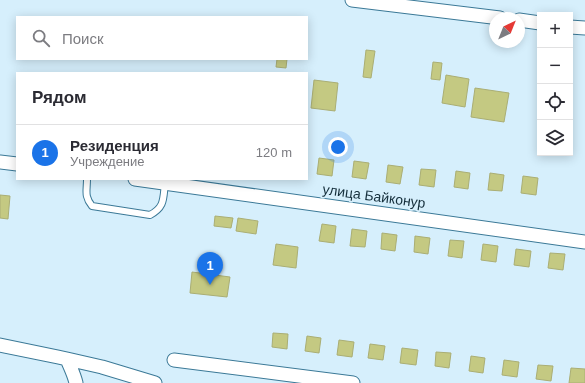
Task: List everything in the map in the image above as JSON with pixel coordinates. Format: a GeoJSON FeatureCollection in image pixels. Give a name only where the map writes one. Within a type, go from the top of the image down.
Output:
{"type":"FeatureCollection","features":[{"type":"Feature","properties":{"kind":"street"},"geometry":{"type":"LineString","coordinates":[[352,0],[489,17]]}},
{"type":"Feature","properties":{"kind":"street"},"geometry":{"type":"LineString","coordinates":[[525,21],[537,23]]}},
{"type":"Feature","properties":{"kind":"street"},"geometry":{"type":"LineString","coordinates":[[573,27],[585,28]]}},
{"type":"Feature","properties":{"kind":"street"},"geometry":{"type":"LineString","coordinates":[[0,162],[16,164]]}},
{"type":"Feature","properties":{"kind":"street","name":"улица Байконур"},"geometry":{"type":"LineString","coordinates":[[142,180],[585,242]]}},
{"type":"Feature","properties":{"kind":"street"},"geometry":{"type":"LineString","coordinates":[[0,345],[102,367],[155,383]]}},
{"type":"Feature","properties":{"kind":"street"},"geometry":{"type":"LineString","coordinates":[[67,359],[74,374],[76,383]]}},
{"type":"Feature","properties":{"kind":"street"},"geometry":{"type":"LineString","coordinates":[[174,360],[353,383]]}},
{"type":"Feature","properties":{"kind":"street"},"geometry":{"type":"LineString","coordinates":[[266,383],[277,373]]}},
{"type":"Feature","properties":{"kind":"lane"},"geometry":{"type":"LineString","coordinates":[[87,180],[86,194],[92,206],[150,215],[156,212],[162,204],[165,183]]}},
{"type":"Feature","properties":{"kind":"building"},"geometry":{"type":"Polygon","coordinates":[[[366,50],[375,51],[371,78],[363,77],[366,50]]]}},
{"type":"Feature","properties":{"kind":"building"},"geometry":{"type":"Polygon","coordinates":[[[277,60],[287,60],[286,68],[276,67],[277,60]]]}},
{"type":"Feature","properties":{"kind":"building"},"geometry":{"type":"Polygon","coordinates":[[[433,62],[442,63],[440,80],[431,79],[433,62]]]}},
{"type":"Feature","properties":{"kind":"building"},"geometry":{"type":"Polygon","coordinates":[[[446,75],[469,79],[465,107],[442,103],[446,75]]]}},
{"type":"Feature","properties":{"kind":"building"},"geometry":{"type":"Polygon","coordinates":[[[314,80],[338,83],[335,111],[311,108],[314,80]]]}},
{"type":"Feature","properties":{"kind":"building"},"geometry":{"type":"Polygon","coordinates":[[[475,88],[509,93],[504,122],[471,117],[475,88]]]}},
{"type":"Feature","properties":{"kind":"building"},"geometry":{"type":"Polygon","coordinates":[[[319,158],[334,160],[332,176],[317,174],[319,158]]]}},
{"type":"Feature","properties":{"kind":"building"},"geometry":{"type":"Polygon","coordinates":[[[354,161],[369,163],[366,179],[352,177],[354,161]]]}},
{"type":"Feature","properties":{"kind":"building"},"geometry":{"type":"Polygon","coordinates":[[[388,165],[403,167],[400,184],[386,182],[388,165]]]}},
{"type":"Feature","properties":{"kind":"building"},"geometry":{"type":"Polygon","coordinates":[[[421,169],[436,170],[434,187],[419,185],[421,169]]]}},
{"type":"Feature","properties":{"kind":"building"},"geometry":{"type":"Polygon","coordinates":[[[456,171],[470,173],[468,189],[454,187],[456,171]]]}},
{"type":"Feature","properties":{"kind":"building"},"geometry":{"type":"Polygon","coordinates":[[[490,173],[504,175],[502,191],[488,190],[490,173]]]}},
{"type":"Feature","properties":{"kind":"building"},"geometry":{"type":"Polygon","coordinates":[[[523,176],[538,178],[536,195],[521,193],[523,176]]]}},
{"type":"Feature","properties":{"kind":"building"},"geometry":{"type":"Polygon","coordinates":[[[0,195],[10,196],[8,219],[0,218],[0,195]]]}},
{"type":"Feature","properties":{"kind":"building"},"geometry":{"type":"Polygon","coordinates":[[[215,216],[233,218],[231,228],[214,226],[215,216]]]}},
{"type":"Feature","properties":{"kind":"building"},"geometry":{"type":"Polygon","coordinates":[[[238,218],[258,221],[256,234],[236,231],[238,218]]]}},
{"type":"Feature","properties":{"kind":"building"},"geometry":{"type":"Polygon","coordinates":[[[322,224],[336,226],[334,243],[319,241],[322,224]]]}},
{"type":"Feature","properties":{"kind":"building"},"geometry":{"type":"Polygon","coordinates":[[[352,229],[367,231],[365,247],[350,246],[352,229]]]}},
{"type":"Feature","properties":{"kind":"building"},"geometry":{"type":"Polygon","coordinates":[[[382,233],[397,235],[395,251],[381,249],[382,233]]]}},
{"type":"Feature","properties":{"kind":"building"},"geometry":{"type":"Polygon","coordinates":[[[415,236],[430,238],[428,254],[414,252],[415,236]]]}},
{"type":"Feature","properties":{"kind":"building"},"geometry":{"type":"Polygon","coordinates":[[[450,240],[464,241],[462,258],[448,256],[450,240]]]}},
{"type":"Feature","properties":{"kind":"building"},"geometry":{"type":"Polygon","coordinates":[[[276,244],[298,247],[296,268],[273,265],[276,244]]]}},
{"type":"Feature","properties":{"kind":"building"},"geometry":{"type":"Polygon","coordinates":[[[483,244],[498,246],[496,262],[481,260],[483,244]]]}},
{"type":"Feature","properties":{"kind":"building"},"geometry":{"type":"Polygon","coordinates":[[[516,249],[531,251],[529,267],[514,265],[516,249]]]}},
{"type":"Feature","properties":{"kind":"building"},"geometry":{"type":"Polygon","coordinates":[[[550,253],[565,254],[563,270],[548,268],[550,253]]]}},
{"type":"Feature","properties":{"kind":"building"},"geometry":{"type":"Polygon","coordinates":[[[192,272],[230,277],[227,297],[190,293],[192,272]]]}},
{"type":"Feature","properties":{"kind":"building"},"geometry":{"type":"Polygon","coordinates":[[[273,333],[288,334],[287,349],[272,347],[273,333]]]}},
{"type":"Feature","properties":{"kind":"building"},"geometry":{"type":"Polygon","coordinates":[[[307,336],[321,338],[319,353],[305,351],[307,336]]]}},
{"type":"Feature","properties":{"kind":"building"},"geometry":{"type":"Polygon","coordinates":[[[339,340],[354,342],[352,357],[337,355],[339,340]]]}},
{"type":"Feature","properties":{"kind":"building"},"geometry":{"type":"Polygon","coordinates":[[[370,344],[385,346],[383,360],[368,358],[370,344]]]}},
{"type":"Feature","properties":{"kind":"building"},"geometry":{"type":"Polygon","coordinates":[[[402,348],[418,350],[416,365],[400,363],[402,348]]]}},
{"type":"Feature","properties":{"kind":"building"},"geometry":{"type":"Polygon","coordinates":[[[436,352],[451,353],[449,368],[435,366],[436,352]]]}},
{"type":"Feature","properties":{"kind":"building"},"geometry":{"type":"Polygon","coordinates":[[[471,356],[485,358],[483,373],[469,371],[471,356]]]}},
{"type":"Feature","properties":{"kind":"building"},"geometry":{"type":"Polygon","coordinates":[[[504,360],[519,362],[517,377],[502,375],[504,360]]]}},
{"type":"Feature","properties":{"kind":"building"},"geometry":{"type":"Polygon","coordinates":[[[538,365],[553,366],[551,381],[536,379],[538,365]]]}},
{"type":"Feature","properties":{"kind":"building"},"geometry":{"type":"Polygon","coordinates":[[[571,368],[585,369],[585,383],[569,383],[571,368]]]}},
{"type":"Feature","properties":{"kind":"place","name":"Резиденция"},"geometry":{"type":"Point","coordinates":[210,285]}}]}
